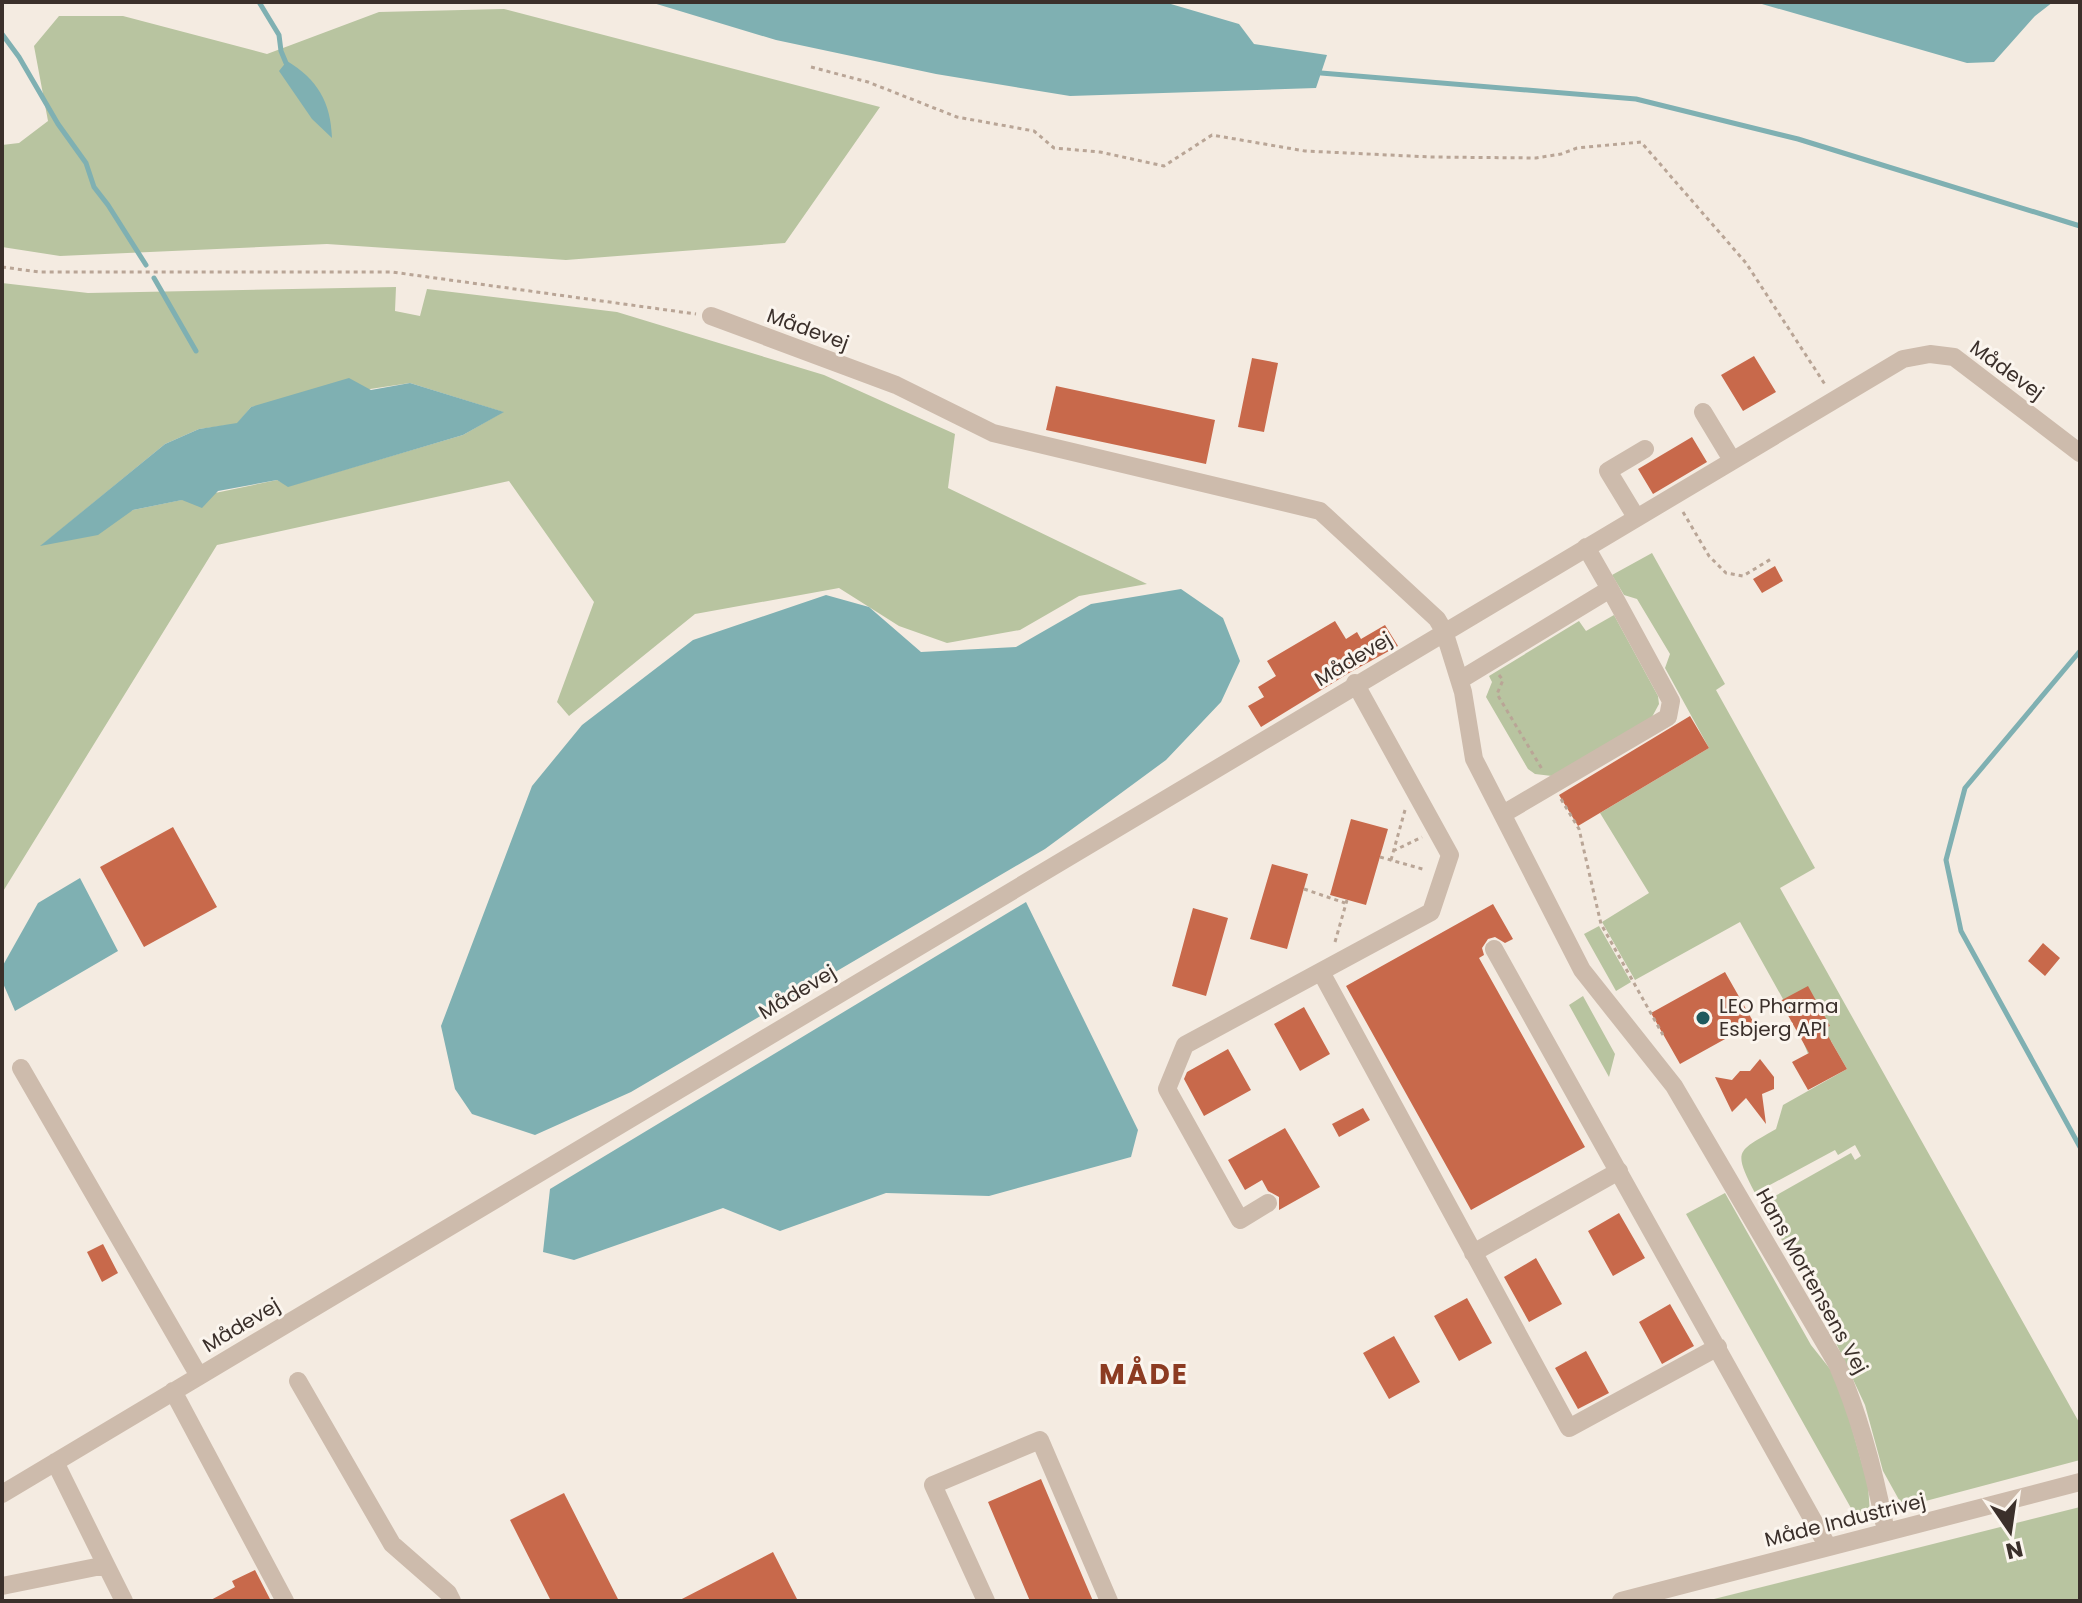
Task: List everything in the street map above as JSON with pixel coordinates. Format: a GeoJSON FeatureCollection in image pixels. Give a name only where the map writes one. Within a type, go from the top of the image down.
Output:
{"type":"FeatureCollection","features":[{"type":"Feature","properties":{"kind":"street","name":"Mådevej"},"geometry":{"type":"LineString","coordinates":[[711,316],[896,385],[993,433],[1320,511],[1437,619],[1444,631]]}},
{"type":"Feature","properties":{"kind":"street","name":"Mådevej"},"geometry":{"type":"LineString","coordinates":[[2,1494],[1355,683],[1903,359],[1930,354],[1954,357],[2080,453]]}},
{"type":"Feature","properties":{"kind":"street"},"geometry":{"type":"LineString","coordinates":[[1703,412],[1732,460]]}},
{"type":"Feature","properties":{"kind":"street"},"geometry":{"type":"LineString","coordinates":[[1636,517],[1608,471],[1645,449]]}},
{"type":"Feature","properties":{"kind":"street"},"geometry":{"type":"LineString","coordinates":[[1503,814],[1668,717],[1671,701],[1586,547]]}},
{"type":"Feature","properties":{"kind":"street"},"geometry":{"type":"LineString","coordinates":[[1460,680],[1610,589]]}},
{"type":"Feature","properties":{"kind":"street","name":"Hans Mortensens Vej"},"geometry":{"type":"LineString","coordinates":[[1444,631],[1460,680],[1474,759],[1582,970],[1674,1086],[1837,1364],[1853,1400],[1875,1473],[1886,1532]]}},
{"type":"Feature","properties":{"kind":"street"},"geometry":{"type":"LineString","coordinates":[[1268,1203],[1240,1220],[1167,1089],[1185,1045],[1431,912],[1450,855],[1355,683]]}},
{"type":"Feature","properties":{"kind":"street"},"geometry":{"type":"LineString","coordinates":[[1494,949],[1828,1547]]}},
{"type":"Feature","properties":{"kind":"street"},"geometry":{"type":"LineString","coordinates":[[1324,970],[1569,1428],[1718,1347]]}},
{"type":"Feature","properties":{"kind":"street"},"geometry":{"type":"LineString","coordinates":[[21,1068],[199,1376]]}},
{"type":"Feature","properties":{"kind":"street"},"geometry":{"type":"LineString","coordinates":[[1473,1253],[1619,1171]]}},
{"type":"Feature","properties":{"kind":"street"},"geometry":{"type":"LineString","coordinates":[[298,1381],[392,1544],[448,1593],[452,1601]]}},
{"type":"Feature","properties":{"kind":"street"},"geometry":{"type":"LineString","coordinates":[[173,1391],[285,1601]]}},
{"type":"Feature","properties":{"kind":"street"},"geometry":{"type":"LineString","coordinates":[[986,1601],[933,1485],[1040,1440],[1109,1601]]}},
{"type":"Feature","properties":{"kind":"street"},"geometry":{"type":"LineString","coordinates":[[55,1462],[124,1601]]}},
{"type":"Feature","properties":{"kind":"street","name":"Måde Industrivej"},"geometry":{"type":"LineString","coordinates":[[1621,1601],[2080,1482]]}},
{"type":"Feature","properties":{"kind":"street"},"geometry":{"type":"LineString","coordinates":[[2,1586],[106,1565]]}},
{"type":"Feature","properties":{"kind":"path"},"geometry":{"type":"LineString","coordinates":[[811,67],[868,82],[957,117],[1034,131],[1054,148],[1100,152],[1164,166],[1212,135],[1305,151],[1431,157],[1536,158],[1577,148],[1641,142],[1672,174],[1746,263],[1834,399]]}},
{"type":"Feature","properties":{"kind":"path"},"geometry":{"type":"LineString","coordinates":[[2,267],[39,272],[392,272],[711,316]]}},
{"type":"Feature","properties":{"kind":"path"},"geometry":{"type":"LineString","coordinates":[[1673,495],[1709,556],[1726,573],[1743,576],[1771,559]]}},
{"type":"Feature","properties":{"kind":"path"},"geometry":{"type":"LineString","coordinates":[[1497,671],[1503,680],[1497,694],[1579,829],[1601,924],[1663,1035]]}},
{"type":"Feature","properties":{"kind":"path"},"geometry":{"type":"LineString","coordinates":[[1391,860],[1411,788]]}},
{"type":"Feature","properties":{"kind":"path"},"geometry":{"type":"LineString","coordinates":[[1393,851],[1435,830]]}},
{"type":"Feature","properties":{"kind":"path"},"geometry":{"type":"LineString","coordinates":[[1380,857],[1444,874]]}},
{"type":"Feature","properties":{"kind":"path"},"geometry":{"type":"LineString","coordinates":[[1304,889],[1347,902],[1324,970]]}},
{"type":"Feature","properties":{"kind":"green space"},"geometry":{"type":"Polygon","coordinates":[[[504,9],[880,107],[785,243],[566,260],[327,244],[60,256],[2,247],[2,145],[19,143],[48,121],[34,46],[59,16],[123,16],[267,54],[379,12],[504,9]]]}},
{"type":"Feature","properties":{"kind":"green space"},"geometry":{"type":"Polygon","coordinates":[[[2,283],[88,293],[396,287],[395,311],[420,316],[427,289],[617,312],[824,375],[955,434],[948,488],[1147,584],[1079,596],[1020,630],[947,643],[899,626],[839,588],[695,614],[569,716],[557,702],[594,602],[509,481],[217,545],[2,893],[2,283]],[[410,383],[251,407],[237,424],[199,429],[165,444],[42,545],[133,510],[277,480],[289,486],[463,435],[503,412],[410,383]]]}},
{"type":"Feature","properties":{"kind":"green space"},"geometry":{"type":"Polygon","coordinates":[[[1652,553],[1725,684],[1716,690],[1815,868],[1780,888],[2080,1424],[2080,1460],[1903,1507],[1883,1471],[1865,1405],[1813,1294],[1761,1204],[1851,1153],[1855,1160],[1861,1156],[1855,1145],[1838,1155],[1835,1150],[1755,1193],[1741,1160],[1746,1148],[1776,1129],[1783,1105],[1847,1069],[1831,1041],[1808,1054],[1803,1041],[1830,1026],[1783,999],[1740,922],[1635,980],[1602,922],[1649,893],[1600,813],[1709,748],[1665,668],[1670,654],[1637,599],[1624,595],[1612,575],[1652,553]]]}},
{"type":"Feature","properties":{"kind":"green space"},"geometry":{"type":"Polygon","coordinates":[[[1614,615],[1658,696],[1659,704],[1652,717],[1552,776],[1535,774],[1528,769],[1486,697],[1492,682],[1489,676],[1579,621],[1586,631],[1614,615]]]}},
{"type":"Feature","properties":{"kind":"green space"},"geometry":{"type":"Polygon","coordinates":[[[1599,926],[1631,982],[1616,991],[1584,934],[1599,926]]]}},
{"type":"Feature","properties":{"kind":"green space"},"geometry":{"type":"Polygon","coordinates":[[[1583,996],[1615,1054],[1609,1077],[1569,1005],[1583,996]]]}},
{"type":"Feature","properties":{"kind":"green space"},"geometry":{"type":"Polygon","coordinates":[[[1725,1193],[1811,1345],[1838,1379],[1868,1485],[1870,1514],[1856,1517],[1686,1214],[1725,1193]]]}},
{"type":"Feature","properties":{"kind":"green space"},"geometry":{"type":"Polygon","coordinates":[[[2080,1507],[2080,1601],[1706,1601],[2080,1507]]]}},
{"type":"Feature","properties":{"kind":"water"},"geometry":{"type":"Polygon","coordinates":[[[650,2],[1164,2],[1239,24],[1254,44],[1327,55],[1316,88],[1070,96],[936,74],[776,40],[650,2]]]}},
{"type":"Feature","properties":{"kind":"water"},"geometry":{"type":"Polygon","coordinates":[[[1755,2],[2053,2],[2035,16],[1994,62],[1967,63],[1755,2]]]}},
{"type":"Feature","properties":{"kind":"water"},"geometry":{"type":"Polygon","coordinates":[[[287,61],[307,76],[320,93],[329,113],[332,138],[312,119],[279,71],[287,61]]]}},
{"type":"Feature","properties":{"kind":"water"},"geometry":{"type":"Polygon","coordinates":[[[349,378],[371,390],[410,383],[504,412],[463,435],[288,487],[277,480],[218,491],[202,508],[182,500],[133,510],[98,535],[40,546],[165,444],[199,429],[237,423],[251,407],[349,378]]]}},
{"type":"Feature","properties":{"kind":"water"},"geometry":{"type":"Polygon","coordinates":[[[1181,589],[1223,618],[1240,661],[1221,702],[1166,760],[1045,849],[631,1092],[535,1135],[472,1114],[455,1089],[441,1026],[532,786],[582,725],[693,640],[826,595],[869,607],[921,652],[1016,647],[1091,604],[1181,589]]]}},
{"type":"Feature","properties":{"kind":"water"},"geometry":{"type":"Polygon","coordinates":[[[80,878],[118,951],[15,1011],[2,981],[2,967],[38,903],[80,878]]]}},
{"type":"Feature","properties":{"kind":"water"},"geometry":{"type":"Polygon","coordinates":[[[1026,902],[1138,1130],[1131,1157],[989,1196],[886,1193],[780,1231],[723,1208],[574,1260],[543,1252],[550,1189],[1026,902]]]}},
{"type":"Feature","properties":{"kind":"building"},"geometry":{"type":"Polygon","coordinates":[[[1754,356],[1776,392],[1743,411],[1721,375],[1754,356]]]}},
{"type":"Feature","properties":{"kind":"building"},"geometry":{"type":"Polygon","coordinates":[[[1252,358],[1278,363],[1264,432],[1238,427],[1252,358]]]}},
{"type":"Feature","properties":{"kind":"building"},"geometry":{"type":"Polygon","coordinates":[[[1056,386],[1215,420],[1206,464],[1046,430],[1056,386]]]}},
{"type":"Feature","properties":{"kind":"building"},"geometry":{"type":"Polygon","coordinates":[[[1692,437],[1707,462],[1653,494],[1638,469],[1692,437]]]}},
{"type":"Feature","properties":{"kind":"building"},"geometry":{"type":"Polygon","coordinates":[[[1775,566],[1783,581],[1762,593],[1753,579],[1775,566]]]}},
{"type":"Feature","properties":{"kind":"building"},"geometry":{"type":"Polygon","coordinates":[[[1335,621],[1346,639],[1357,632],[1361,639],[1385,625],[1398,646],[1261,727],[1248,706],[1264,697],[1258,687],[1276,676],[1267,661],[1335,621]]]}},
{"type":"Feature","properties":{"kind":"building"},"geometry":{"type":"Polygon","coordinates":[[[1690,716],[1709,748],[1578,826],[1559,795],[1690,716]]]}},
{"type":"Feature","properties":{"kind":"building"},"geometry":{"type":"Polygon","coordinates":[[[1351,819],[1388,829],[1366,905],[1330,895],[1351,819]]]}},
{"type":"Feature","properties":{"kind":"building"},"geometry":{"type":"Polygon","coordinates":[[[173,827],[217,907],[144,947],[100,867],[173,827]]]}},
{"type":"Feature","properties":{"kind":"building"},"geometry":{"type":"Polygon","coordinates":[[[1272,864],[1308,874],[1287,949],[1250,939],[1272,864]]]}},
{"type":"Feature","properties":{"kind":"building"},"geometry":{"type":"Polygon","coordinates":[[[1493,904],[1513,939],[1505,943],[1495,937],[1488,939],[1482,948],[1484,955],[1479,958],[1585,1147],[1471,1210],[1346,986],[1493,904]]]}},
{"type":"Feature","properties":{"kind":"building"},"geometry":{"type":"Polygon","coordinates":[[[1193,908],[1228,918],[1206,996],[1172,986],[1193,908]]]}},
{"type":"Feature","properties":{"kind":"building"},"geometry":{"type":"Polygon","coordinates":[[[2043,943],[2060,958],[2045,976],[2028,961],[2043,943]]]}},
{"type":"Feature","properties":{"kind":"building","name":"LEO Pharma Esbjerg API"},"geometry":{"type":"Polygon","coordinates":[[[1725,972],[1754,1023],[1680,1064],[1651,1013],[1725,972]]]}},
{"type":"Feature","properties":{"kind":"building"},"geometry":{"type":"Polygon","coordinates":[[[1808,986],[1830,1026],[1824,1029],[1847,1069],[1808,1090],[1792,1062],[1809,1053],[1780,1001],[1808,986]]]}},
{"type":"Feature","properties":{"kind":"building"},"geometry":{"type":"Polygon","coordinates":[[[1304,1007],[1330,1054],[1300,1071],[1274,1024],[1304,1007]]]}},
{"type":"Feature","properties":{"kind":"building"},"geometry":{"type":"Polygon","coordinates":[[[1228,1049],[1251,1090],[1204,1116],[1184,1079],[1187,1072],[1228,1049]]]}},
{"type":"Feature","properties":{"kind":"building"},"geometry":{"type":"Polygon","coordinates":[[[1760,1059],[1774,1077],[1774,1089],[1762,1094],[1766,1124],[1746,1098],[1732,1112],[1715,1077],[1732,1080],[1740,1071],[1750,1071],[1760,1059]]]}},
{"type":"Feature","properties":{"kind":"building"},"geometry":{"type":"Polygon","coordinates":[[[1363,1108],[1370,1120],[1339,1137],[1332,1124],[1363,1108]]]}},
{"type":"Feature","properties":{"kind":"building"},"geometry":{"type":"Polygon","coordinates":[[[1285,1128],[1320,1187],[1279,1210],[1279,1197],[1268,1191],[1262,1180],[1245,1190],[1228,1160],[1285,1128]]]}},
{"type":"Feature","properties":{"kind":"building"},"geometry":{"type":"Polygon","coordinates":[[[1619,1213],[1645,1258],[1613,1276],[1588,1231],[1619,1213]]]}},
{"type":"Feature","properties":{"kind":"building"},"geometry":{"type":"Polygon","coordinates":[[[103,1244],[118,1273],[102,1282],[87,1252],[103,1244]]]}},
{"type":"Feature","properties":{"kind":"building"},"geometry":{"type":"Polygon","coordinates":[[[1536,1258],[1562,1304],[1529,1322],[1504,1277],[1536,1258]]]}},
{"type":"Feature","properties":{"kind":"building"},"geometry":{"type":"Polygon","coordinates":[[[1467,1298],[1492,1343],[1459,1361],[1434,1316],[1467,1298]]]}},
{"type":"Feature","properties":{"kind":"building"},"geometry":{"type":"Polygon","coordinates":[[[1670,1304],[1694,1346],[1662,1364],[1639,1322],[1670,1304]]]}},
{"type":"Feature","properties":{"kind":"building"},"geometry":{"type":"Polygon","coordinates":[[[1394,1336],[1420,1382],[1389,1399],[1363,1353],[1394,1336]]]}},
{"type":"Feature","properties":{"kind":"building"},"geometry":{"type":"Polygon","coordinates":[[[1586,1351],[1609,1393],[1578,1409],[1555,1368],[1586,1351]]]}},
{"type":"Feature","properties":{"kind":"building"},"geometry":{"type":"Polygon","coordinates":[[[1041,1479],[1093,1601],[1030,1601],[988,1502],[1041,1479]]]}},
{"type":"Feature","properties":{"kind":"building"},"geometry":{"type":"Polygon","coordinates":[[[564,1493],[619,1601],[551,1601],[510,1520],[564,1493]]]}},
{"type":"Feature","properties":{"kind":"building"},"geometry":{"type":"Polygon","coordinates":[[[773,1552],[798,1601],[678,1601],[773,1552]]]}},
{"type":"Feature","properties":{"kind":"building"},"geometry":{"type":"Polygon","coordinates":[[[255,1570],[271,1601],[209,1601],[235,1587],[232,1581],[255,1570]]]}},
{"type":"Feature","properties":{"kind":"waterway"},"geometry":{"type":"LineString","coordinates":[[259,2],[279,35],[286,63]]}},
{"type":"Feature","properties":{"kind":"waterway"},"geometry":{"type":"LineString","coordinates":[[2,34],[86,163],[94,187],[146,265]]}},
{"type":"Feature","properties":{"kind":"waterway"},"geometry":{"type":"LineString","coordinates":[[1321,73],[1636,99],[1798,139],[2080,226]]}},
{"type":"Feature","properties":{"kind":"waterway"},"geometry":{"type":"LineString","coordinates":[[154,278],[196,351]]}},
{"type":"Feature","properties":{"kind":"waterway"},"geometry":{"type":"LineString","coordinates":[[2080,651],[1965,788],[1946,860],[1961,931],[2080,1147]]}},
{"type":"Feature","properties":{"kind":"place","name":"LEO Pharma Esbjerg API"},"geometry":{"type":"Point","coordinates":[1703,1018]}},
{"type":"Feature","properties":{"kind":"district","name":"MÅDE"},"geometry":{"type":"Point","coordinates":[1144,1374]}}]}
